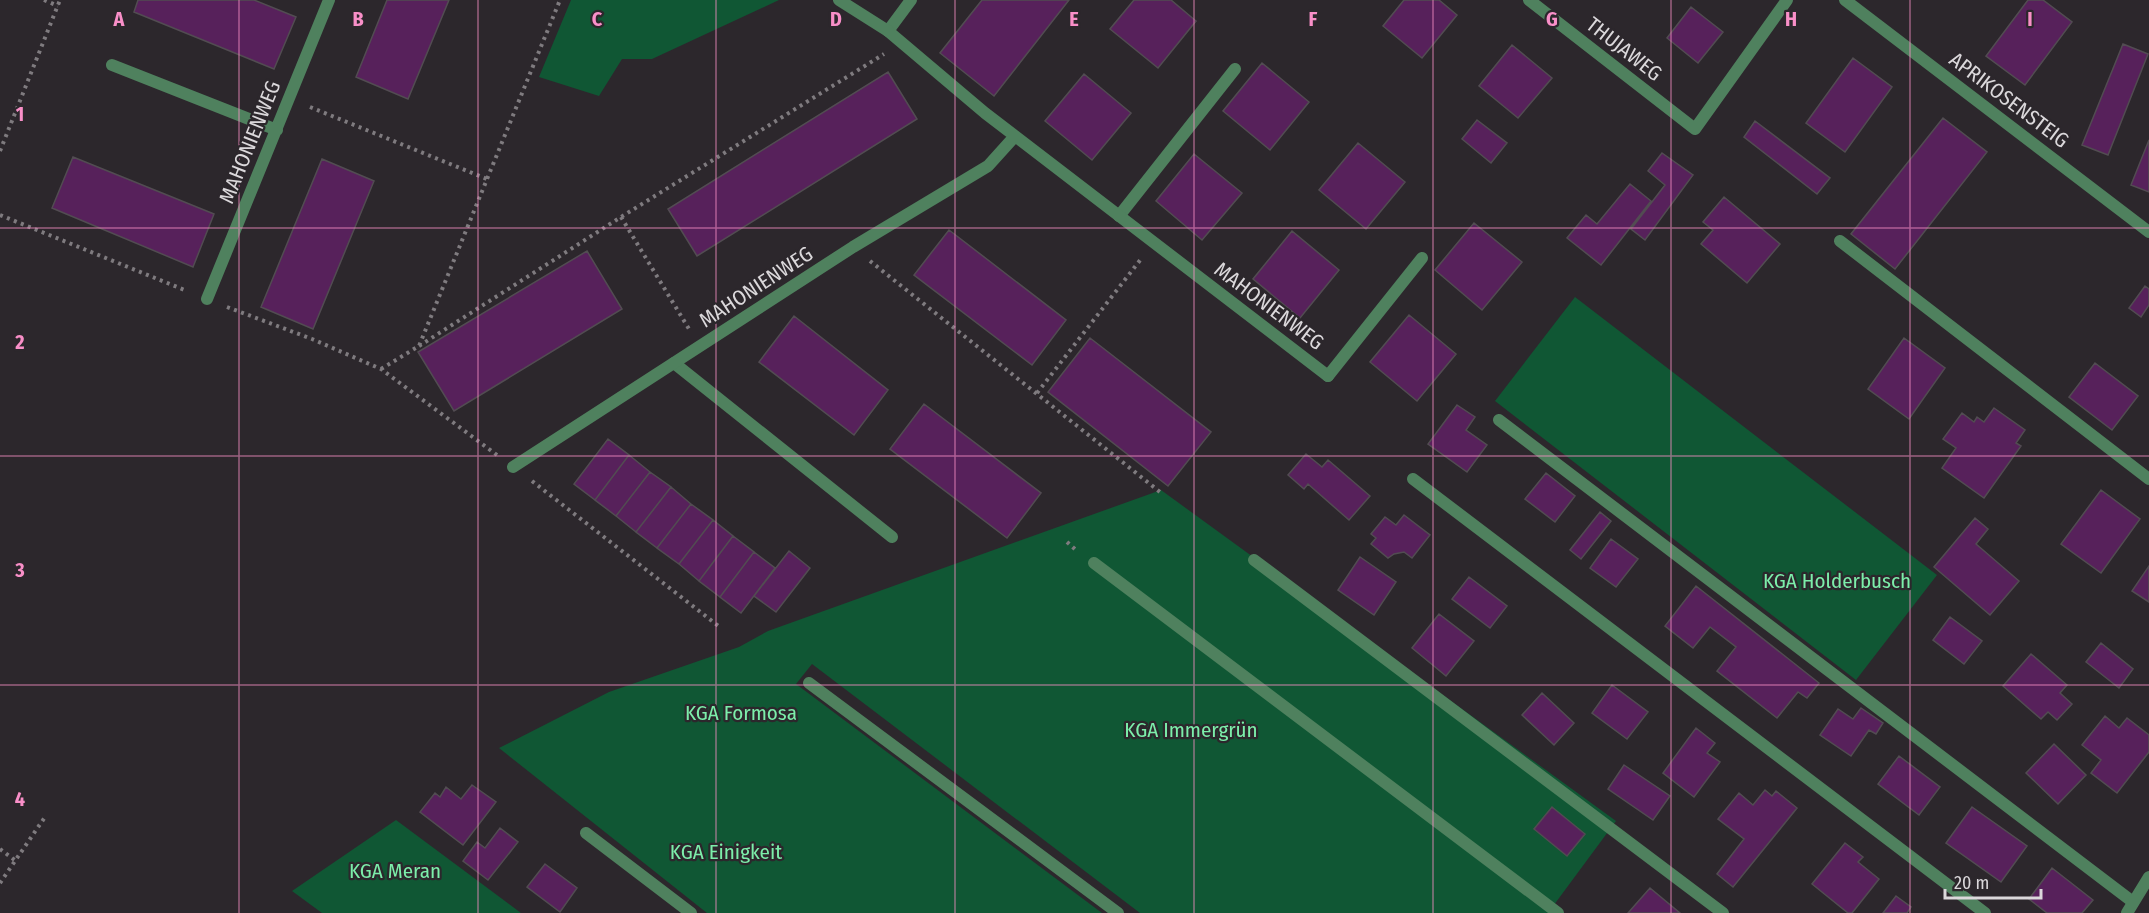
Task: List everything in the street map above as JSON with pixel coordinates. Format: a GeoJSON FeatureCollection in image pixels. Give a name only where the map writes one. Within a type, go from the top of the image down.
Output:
{"type":"FeatureCollection","features":[{"type":"Feature","properties":{"kind":"street","name":"MAHONIENWEG"},"geometry":{"type":"LineString","coordinates":[[207,299],[330,0]]}},
{"type":"Feature","properties":{"kind":"street","name":"MAHONIENWEG"},"geometry":{"type":"LineString","coordinates":[[839,0],[888,31],[1015,136],[1328,376],[1422,258]]}},
{"type":"Feature","properties":{"kind":"street"},"geometry":{"type":"LineString","coordinates":[[888,31],[911,0]]}},
{"type":"Feature","properties":{"kind":"street","name":"THUJAWEG"},"geometry":{"type":"LineString","coordinates":[[1528,0],[1695,129],[1787,0]]}},
{"type":"Feature","properties":{"kind":"street","name":"APRIKOSENSTEIG"},"geometry":{"type":"LineString","coordinates":[[1845,0],[2149,232]]}},
{"type":"Feature","properties":{"kind":"street"},"geometry":{"type":"LineString","coordinates":[[112,65],[277,130]]}},
{"type":"Feature","properties":{"kind":"street"},"geometry":{"type":"LineString","coordinates":[[1119,216],[1235,69]]}},
{"type":"Feature","properties":{"kind":"street","name":"MAHONIENWEG"},"geometry":{"type":"LineString","coordinates":[[513,467],[853,247],[988,166],[1015,136]]}},
{"type":"Feature","properties":{"kind":"street"},"geometry":{"type":"LineString","coordinates":[[1840,241],[2149,479]]}},
{"type":"Feature","properties":{"kind":"street"},"geometry":{"type":"LineString","coordinates":[[674,363],[892,537]]}},
{"type":"Feature","properties":{"kind":"street"},"geometry":{"type":"LineString","coordinates":[[1499,420],[2130,908],[2149,877]]}},
{"type":"Feature","properties":{"kind":"street"},"geometry":{"type":"LineString","coordinates":[[1413,479],[1985,913]]}},
{"type":"Feature","properties":{"kind":"street"},"geometry":{"type":"LineString","coordinates":[[1254,560],[1723,913]]}},
{"type":"Feature","properties":{"kind":"street"},"geometry":{"type":"LineString","coordinates":[[1094,563],[1558,913]]}},
{"type":"Feature","properties":{"kind":"street"},"geometry":{"type":"LineString","coordinates":[[809,683],[1118,913]]}},
{"type":"Feature","properties":{"kind":"street"},"geometry":{"type":"LineString","coordinates":[[586,833],[691,913]]}},
{"type":"Feature","properties":{"kind":"path"},"geometry":{"type":"LineString","coordinates":[[44,0],[58,6]]}},
{"type":"Feature","properties":{"kind":"path"},"geometry":{"type":"LineString","coordinates":[[0,151],[60,0]]}},
{"type":"Feature","properties":{"kind":"path"},"geometry":{"type":"LineString","coordinates":[[419,346],[560,0]]}},
{"type":"Feature","properties":{"kind":"path"},"geometry":{"type":"LineString","coordinates":[[381,369],[621,217],[902,44]]}},
{"type":"Feature","properties":{"kind":"path"},"geometry":{"type":"LineString","coordinates":[[289,98],[487,178]]}},
{"type":"Feature","properties":{"kind":"path"},"geometry":{"type":"LineString","coordinates":[[0,215],[312,339],[381,369],[513,467],[721,628]]}},
{"type":"Feature","properties":{"kind":"path"},"geometry":{"type":"LineString","coordinates":[[621,217],[699,346]]}},
{"type":"Feature","properties":{"kind":"path"},"geometry":{"type":"LineString","coordinates":[[1036,393],[1154,243]]}},
{"type":"Feature","properties":{"kind":"path"},"geometry":{"type":"LineString","coordinates":[[853,247],[1160,492]]}},
{"type":"Feature","properties":{"kind":"path"},"geometry":{"type":"LineString","coordinates":[[0,883],[45,817]]}},
{"type":"Feature","properties":{"kind":"path"},"geometry":{"type":"LineString","coordinates":[[0,849],[16,861]]}},
{"type":"Feature","properties":{"kind":"green space"},"geometry":{"type":"Polygon","coordinates":[[[571,0],[779,0],[652,59],[622,59],[599,96],[539,77],[571,0]]]}},
{"type":"Feature","properties":{"kind":"green space","name":"KGA Holderbusch"},"geometry":{"type":"Polygon","coordinates":[[[1575,297],[1937,575],[1856,680],[1495,401],[1575,297]]]}},
{"type":"Feature","properties":{"kind":"green space","name":"KGA Immergrün"},"geometry":{"type":"Polygon","coordinates":[[[1161,490],[1616,821],[1548,913],[1140,913],[812,664],[796,684],[1102,913],[707,913],[499,748],[609,692],[739,647],[768,631],[1161,490]]]}},
{"type":"Feature","properties":{"kind":"green space","name":"KGA Meran"},"geometry":{"type":"Polygon","coordinates":[[[396,820],[521,913],[322,913],[292,891],[396,820]]]}},
{"type":"Feature","properties":{"kind":"building"},"geometry":{"type":"Polygon","coordinates":[[[138,0],[254,0],[296,17],[274,69],[134,12],[138,0]]]}},
{"type":"Feature","properties":{"kind":"building"},"geometry":{"type":"Polygon","coordinates":[[[387,0],[449,0],[408,99],[356,77],[387,0]]]}},
{"type":"Feature","properties":{"kind":"building"},"geometry":{"type":"Polygon","coordinates":[[[982,0],[1069,0],[994,96],[940,53],[982,0]]]}},
{"type":"Feature","properties":{"kind":"building"},"geometry":{"type":"Polygon","coordinates":[[[1134,0],[1171,0],[1196,21],[1158,68],[1110,29],[1134,0]]]}},
{"type":"Feature","properties":{"kind":"building"},"geometry":{"type":"Polygon","coordinates":[[[1404,0],[1439,0],[1457,15],[1422,58],[1383,26],[1404,0]]]}},
{"type":"Feature","properties":{"kind":"building"},"geometry":{"type":"Polygon","coordinates":[[[2028,0],[2043,0],[2072,22],[2025,85],[1986,56],[2028,0]]]}},
{"type":"Feature","properties":{"kind":"building"},"geometry":{"type":"Polygon","coordinates":[[[1691,7],[1723,32],[1698,63],[1667,38],[1691,7]]]}},
{"type":"Feature","properties":{"kind":"building"},"geometry":{"type":"Polygon","coordinates":[[[2123,44],[2148,54],[2108,155],[2082,145],[2123,44]]]}},
{"type":"Feature","properties":{"kind":"building"},"geometry":{"type":"Polygon","coordinates":[[[1512,45],[1552,78],[1518,118],[1479,86],[1512,45]]]}},
{"type":"Feature","properties":{"kind":"building"},"geometry":{"type":"Polygon","coordinates":[[[1853,58],[1892,87],[1845,152],[1806,123],[1853,58]]]}},
{"type":"Feature","properties":{"kind":"building"},"geometry":{"type":"Polygon","coordinates":[[[1262,63],[1309,102],[1270,150],[1223,111],[1262,63]]]}},
{"type":"Feature","properties":{"kind":"building"},"geometry":{"type":"Polygon","coordinates":[[[888,72],[917,119],[697,256],[668,209],[888,72]]]}},
{"type":"Feature","properties":{"kind":"building"},"geometry":{"type":"Polygon","coordinates":[[[1084,74],[1131,113],[1092,160],[1045,121],[1084,74]]]}},
{"type":"Feature","properties":{"kind":"building"},"geometry":{"type":"Polygon","coordinates":[[[1943,118],[1987,152],[1895,269],[1851,234],[1943,118]]]}},
{"type":"Feature","properties":{"kind":"building"},"geometry":{"type":"Polygon","coordinates":[[[1477,120],[1507,143],[1491,163],[1462,139],[1477,120]]]}},
{"type":"Feature","properties":{"kind":"building"},"geometry":{"type":"Polygon","coordinates":[[[1755,121],[1830,178],[1817,194],[1744,137],[1755,121]]]}},
{"type":"Feature","properties":{"kind":"building"},"geometry":{"type":"Polygon","coordinates":[[[2149,140],[2149,192],[2131,185],[2149,140]]]}},
{"type":"Feature","properties":{"kind":"building"},"geometry":{"type":"Polygon","coordinates":[[[1358,143],[1405,182],[1366,229],[1319,190],[1358,143]]]}},
{"type":"Feature","properties":{"kind":"building"},"geometry":{"type":"Polygon","coordinates":[[[1662,153],[1693,175],[1645,240],[1631,229],[1665,185],[1648,171],[1662,153]]]}},
{"type":"Feature","properties":{"kind":"building"},"geometry":{"type":"Polygon","coordinates":[[[1194,154],[1242,193],[1202,240],[1156,201],[1194,154]]]}},
{"type":"Feature","properties":{"kind":"building"},"geometry":{"type":"Polygon","coordinates":[[[73,157],[214,214],[193,267],[52,208],[73,157]]]}},
{"type":"Feature","properties":{"kind":"building"},"geometry":{"type":"Polygon","coordinates":[[[322,159],[374,181],[313,329],[261,307],[322,159]]]}},
{"type":"Feature","properties":{"kind":"building"},"geometry":{"type":"Polygon","coordinates":[[[1630,184],[1651,201],[1601,265],[1567,238],[1586,215],[1597,224],[1630,184]]]}},
{"type":"Feature","properties":{"kind":"building"},"geometry":{"type":"Polygon","coordinates":[[[1724,197],[1780,244],[1747,283],[1701,244],[1713,230],[1703,222],[1724,197]]]}},
{"type":"Feature","properties":{"kind":"building"},"geometry":{"type":"Polygon","coordinates":[[[1474,223],[1522,262],[1482,310],[1435,270],[1474,223]]]}},
{"type":"Feature","properties":{"kind":"building"},"geometry":{"type":"Polygon","coordinates":[[[949,230],[1066,320],[1032,365],[914,275],[949,230]]]}},
{"type":"Feature","properties":{"kind":"building"},"geometry":{"type":"Polygon","coordinates":[[[1292,231],[1339,270],[1300,318],[1253,279],[1292,231]]]}},
{"type":"Feature","properties":{"kind":"building"},"geometry":{"type":"Polygon","coordinates":[[[587,251],[622,309],[454,411],[418,352],[587,251]]]}},
{"type":"Feature","properties":{"kind":"building"},"geometry":{"type":"Polygon","coordinates":[[[2145,286],[2149,289],[2149,305],[2141,317],[2129,308],[2145,286]]]}},
{"type":"Feature","properties":{"kind":"building"},"geometry":{"type":"Polygon","coordinates":[[[1409,315],[1456,354],[1417,401],[1370,362],[1409,315]]]}},
{"type":"Feature","properties":{"kind":"building"},"geometry":{"type":"Polygon","coordinates":[[[794,316],[888,390],[854,435],[759,362],[794,316]]]}},
{"type":"Feature","properties":{"kind":"building"},"geometry":{"type":"Polygon","coordinates":[[[1090,338],[1211,432],[1168,486],[1048,392],[1090,338]]]}},
{"type":"Feature","properties":{"kind":"building"},"geometry":{"type":"Polygon","coordinates":[[[1904,338],[1945,368],[1909,419],[1868,389],[1904,338]]]}},
{"type":"Feature","properties":{"kind":"building"},"geometry":{"type":"Polygon","coordinates":[[[2095,363],[2138,396],[2112,430],[2069,397],[2095,363]]]}},
{"type":"Feature","properties":{"kind":"building"},"geometry":{"type":"Polygon","coordinates":[[[924,404],[1041,493],[1007,538],[890,449],[924,404]]]}},
{"type":"Feature","properties":{"kind":"building"},"geometry":{"type":"Polygon","coordinates":[[[1457,405],[1475,417],[1466,430],[1487,445],[1467,472],[1428,444],[1457,405]]]}},
{"type":"Feature","properties":{"kind":"building"},"geometry":{"type":"Polygon","coordinates":[[[1994,408],[2025,430],[2016,443],[2021,446],[1984,498],[1942,468],[1956,448],[1943,439],[1962,413],[1974,422],[1977,417],[1984,422],[1994,408]]]}},
{"type":"Feature","properties":{"kind":"building"},"geometry":{"type":"Polygon","coordinates":[[[608,439],[629,455],[595,500],[574,484],[608,439]]]}},
{"type":"Feature","properties":{"kind":"building"},"geometry":{"type":"Polygon","coordinates":[[[1306,454],[1322,467],[1328,460],[1370,496],[1349,520],[1308,484],[1304,489],[1288,475],[1306,454]]]}},
{"type":"Feature","properties":{"kind":"building"},"geometry":{"type":"Polygon","coordinates":[[[629,455],[650,472],[616,516],[595,500],[629,455]]]}},
{"type":"Feature","properties":{"kind":"building"},"geometry":{"type":"Polygon","coordinates":[[[650,472],[671,487],[636,532],[616,516],[650,472]]]}},
{"type":"Feature","properties":{"kind":"building"},"geometry":{"type":"Polygon","coordinates":[[[1546,473],[1575,496],[1555,522],[1525,499],[1546,473]]]}},
{"type":"Feature","properties":{"kind":"building"},"geometry":{"type":"Polygon","coordinates":[[[671,487],[691,504],[657,548],[636,532],[671,487]]]}},
{"type":"Feature","properties":{"kind":"building"},"geometry":{"type":"Polygon","coordinates":[[[2101,490],[2140,519],[2101,573],[2061,544],[2101,490]]]}},
{"type":"Feature","properties":{"kind":"building"},"geometry":{"type":"Polygon","coordinates":[[[691,504],[713,520],[679,564],[657,548],[691,504]]]}},
{"type":"Feature","properties":{"kind":"building"},"geometry":{"type":"Polygon","coordinates":[[[1600,512],[1611,521],[1581,559],[1570,550],[1600,512]]]}},
{"type":"Feature","properties":{"kind":"building"},"geometry":{"type":"Polygon","coordinates":[[[1404,515],[1430,535],[1412,558],[1404,552],[1388,558],[1371,544],[1376,538],[1371,534],[1385,517],[1396,525],[1404,515]]]}},
{"type":"Feature","properties":{"kind":"building"},"geometry":{"type":"Polygon","coordinates":[[[1975,518],[1988,529],[1976,544],[2019,581],[1990,615],[1934,567],[1975,518]]]}},
{"type":"Feature","properties":{"kind":"building"},"geometry":{"type":"Polygon","coordinates":[[[713,520],[733,536],[699,581],[679,564],[713,520]]]}},
{"type":"Feature","properties":{"kind":"building"},"geometry":{"type":"Polygon","coordinates":[[[733,536],[754,552],[720,597],[699,581],[733,536]]]}},
{"type":"Feature","properties":{"kind":"building"},"geometry":{"type":"Polygon","coordinates":[[[1611,539],[1638,559],[1616,587],[1590,568],[1611,539]]]}},
{"type":"Feature","properties":{"kind":"building"},"geometry":{"type":"Polygon","coordinates":[[[789,551],[810,568],[776,612],[754,596],[789,551]]]}},
{"type":"Feature","properties":{"kind":"building"},"geometry":{"type":"Polygon","coordinates":[[[754,552],[775,568],[741,613],[720,597],[754,552]]]}},
{"type":"Feature","properties":{"kind":"building"},"geometry":{"type":"Polygon","coordinates":[[[1360,557],[1396,582],[1374,615],[1338,590],[1360,557]]]}},
{"type":"Feature","properties":{"kind":"building"},"geometry":{"type":"Polygon","coordinates":[[[2149,566],[2149,602],[2132,591],[2149,566]]]}},
{"type":"Feature","properties":{"kind":"building"},"geometry":{"type":"Polygon","coordinates":[[[1469,577],[1507,606],[1490,628],[1452,599],[1469,577]]]}},
{"type":"Feature","properties":{"kind":"building"},"geometry":{"type":"Polygon","coordinates":[[[1696,586],[1819,683],[1807,698],[1798,692],[1777,718],[1717,671],[1736,647],[1710,627],[1693,648],[1665,626],[1696,586]]]}},
{"type":"Feature","properties":{"kind":"building"},"geometry":{"type":"Polygon","coordinates":[[[1439,614],[1474,641],[1446,676],[1412,648],[1439,614]]]}},
{"type":"Feature","properties":{"kind":"building"},"geometry":{"type":"Polygon","coordinates":[[[1950,617],[1982,641],[1964,664],[1933,640],[1950,617]]]}},
{"type":"Feature","properties":{"kind":"building"},"geometry":{"type":"Polygon","coordinates":[[[2101,643],[2133,669],[2119,688],[2086,662],[2101,643]]]}},
{"type":"Feature","properties":{"kind":"building"},"geometry":{"type":"Polygon","coordinates":[[[2031,654],[2067,685],[2060,693],[2072,704],[2057,720],[2048,712],[2041,719],[2003,686],[2031,654]]]}},
{"type":"Feature","properties":{"kind":"building"},"geometry":{"type":"Polygon","coordinates":[[[1612,685],[1648,712],[1627,739],[1592,713],[1612,685]]]}},
{"type":"Feature","properties":{"kind":"building"},"geometry":{"type":"Polygon","coordinates":[[[1542,693],[1574,723],[1554,745],[1522,715],[1542,693]]]}},
{"type":"Feature","properties":{"kind":"building"},"geometry":{"type":"Polygon","coordinates":[[[1861,708],[1883,723],[1876,734],[1869,730],[1851,756],[1820,735],[1838,709],[1853,719],[1861,708]]]}},
{"type":"Feature","properties":{"kind":"building"},"geometry":{"type":"Polygon","coordinates":[[[2105,716],[2119,728],[2127,718],[2149,735],[2149,752],[2117,793],[2091,773],[2101,760],[2082,745],[2105,716]]]}},
{"type":"Feature","properties":{"kind":"building"},"geometry":{"type":"Polygon","coordinates":[[[1696,728],[1715,743],[1707,753],[1720,762],[1694,797],[1663,773],[1696,728]]]}},
{"type":"Feature","properties":{"kind":"building"},"geometry":{"type":"Polygon","coordinates":[[[2054,744],[2086,775],[2058,804],[2026,773],[2054,744]]]}},
{"type":"Feature","properties":{"kind":"building"},"geometry":{"type":"Polygon","coordinates":[[[1899,756],[1940,787],[1919,815],[1878,784],[1899,756]]]}},
{"type":"Feature","properties":{"kind":"building"},"geometry":{"type":"Polygon","coordinates":[[[1624,765],[1670,796],[1653,820],[1608,789],[1624,765]]]}},
{"type":"Feature","properties":{"kind":"building"},"geometry":{"type":"Polygon","coordinates":[[[472,785],[496,802],[463,845],[420,812],[435,793],[440,797],[446,787],[461,799],[472,785]]]}},
{"type":"Feature","properties":{"kind":"building"},"geometry":{"type":"Polygon","coordinates":[[[1765,790],[1772,796],[1776,791],[1797,808],[1733,887],[1717,874],[1744,839],[1718,819],[1739,793],[1753,805],[1765,790]]]}},
{"type":"Feature","properties":{"kind":"building"},"geometry":{"type":"Polygon","coordinates":[[[1552,807],[1585,834],[1567,856],[1534,829],[1552,807]]]}},
{"type":"Feature","properties":{"kind":"building"},"geometry":{"type":"Polygon","coordinates":[[[1972,807],[2027,846],[2001,882],[1946,843],[1972,807]]]}},
{"type":"Feature","properties":{"kind":"building"},"geometry":{"type":"Polygon","coordinates":[[[500,828],[518,842],[488,880],[463,861],[477,842],[485,848],[500,828]]]}},
{"type":"Feature","properties":{"kind":"building"},"geometry":{"type":"Polygon","coordinates":[[[1845,843],[1863,857],[1858,862],[1879,879],[1852,913],[1848,913],[1812,884],[1845,843]]]}},
{"type":"Feature","properties":{"kind":"building"},"geometry":{"type":"Polygon","coordinates":[[[545,864],[577,888],[560,912],[527,887],[545,864]]]}},
{"type":"Feature","properties":{"kind":"building"},"geometry":{"type":"Polygon","coordinates":[[[2052,868],[2093,900],[2082,913],[2047,913],[2029,899],[2052,868]]]}},
{"type":"Feature","properties":{"kind":"building"},"geometry":{"type":"Polygon","coordinates":[[[1650,888],[1680,913],[1628,913],[1650,888]]]}},
{"type":"Feature","properties":{"kind":"building"},"geometry":{"type":"Polygon","coordinates":[[[1896,896],[1911,907],[1907,913],[1883,913],[1896,896]]]}},
{"type":"Feature","properties":{"kind":"park label","name":"KGA Formosa"},"geometry":{"type":"Point","coordinates":[741,713]}},
{"type":"Feature","properties":{"kind":"park label","name":"KGA Einigkeit"},"geometry":{"type":"Point","coordinates":[726,852]}}]}
